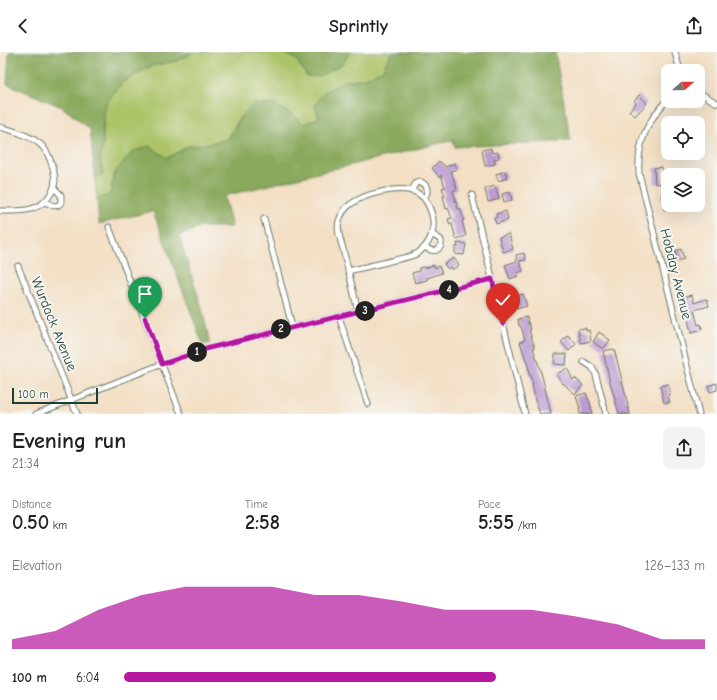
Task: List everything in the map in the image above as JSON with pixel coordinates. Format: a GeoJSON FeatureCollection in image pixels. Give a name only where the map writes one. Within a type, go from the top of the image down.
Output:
{"type":"FeatureCollection","features":[{"type":"Feature","properties":{"kind":"street"},"geometry":{"type":"LineString","coordinates":[[675,52],[678,64]]}},
{"type":"Feature","properties":{"kind":"street"},"geometry":{"type":"LineString","coordinates":[[705,96],[717,103]]}},
{"type":"Feature","properties":{"kind":"street","name":"Hobday Avenue"},"geometry":{"type":"LineString","coordinates":[[661,106],[654,114],[642,139],[639,155],[639,173],[699,414]]}},
{"type":"Feature","properties":{"kind":"street"},"geometry":{"type":"LineString","coordinates":[[0,212],[35,208],[45,202],[54,188],[54,171],[47,151],[42,145],[24,135],[2,127]]}},
{"type":"Feature","properties":{"kind":"street"},"geometry":{"type":"LineString","coordinates":[[411,191],[416,183],[421,182],[425,184],[427,193],[424,198]]}},
{"type":"Feature","properties":{"kind":"street"},"geometry":{"type":"LineString","coordinates":[[45,202],[54,206],[58,206],[61,203],[61,195],[54,188]]}},
{"type":"Feature","properties":{"kind":"street"},"geometry":{"type":"LineString","coordinates":[[348,271],[415,255],[425,247],[430,241],[433,220],[428,203],[424,198],[415,192],[396,189],[355,201],[344,209],[339,219],[338,227],[348,271],[358,312]]}},
{"type":"Feature","properties":{"kind":"street"},"geometry":{"type":"LineString","coordinates":[[472,195],[525,414]]}},
{"type":"Feature","properties":{"kind":"street"},"geometry":{"type":"LineString","coordinates":[[264,219],[292,326]]}},
{"type":"Feature","properties":{"kind":"street"},"geometry":{"type":"LineString","coordinates":[[109,227],[181,414]]}},
{"type":"Feature","properties":{"kind":"street"},"geometry":{"type":"LineString","coordinates":[[425,247],[430,250],[439,250],[441,240],[432,234]]}},
{"type":"Feature","properties":{"kind":"street","name":"Wurdack Avenue"},"geometry":{"type":"LineString","coordinates":[[18,266],[77,414]]}},
{"type":"Feature","properties":{"kind":"street"},"geometry":{"type":"LineString","coordinates":[[36,414],[162,364],[209,348],[292,326],[339,317],[492,279]]}},
{"type":"Feature","properties":{"kind":"street"},"geometry":{"type":"LineString","coordinates":[[339,317],[368,404]]}},
{"type":"Feature","properties":{"kind":"street"},"geometry":{"type":"LineString","coordinates":[[584,362],[592,368],[596,375],[606,414]]}},
{"type":"Feature","properties":{"kind":"green space"},"geometry":{"type":"Polygon","coordinates":[[[9,52],[193,52],[176,61],[151,66],[122,82],[106,103],[103,125],[103,145],[100,159],[103,174],[95,178],[90,129],[62,107],[7,84],[9,52]]]}},
{"type":"Feature","properties":{"kind":"green space"},"geometry":{"type":"Polygon","coordinates":[[[193,52],[281,52],[296,59],[307,76],[344,63],[349,52],[392,52],[383,69],[366,78],[344,81],[315,105],[319,118],[303,124],[291,114],[240,117],[228,139],[207,144],[189,146],[167,158],[149,146],[115,172],[110,194],[97,200],[95,178],[103,174],[100,159],[103,145],[103,125],[106,103],[122,83],[151,66],[176,61],[193,52]]]}},
{"type":"Feature","properties":{"kind":"green space"},"geometry":{"type":"Polygon","coordinates":[[[281,52],[349,52],[344,63],[320,76],[307,76],[296,59],[281,52]]]}},
{"type":"Feature","properties":{"kind":"green space"},"geometry":{"type":"Polygon","coordinates":[[[392,52],[555,52],[571,141],[455,147],[453,140],[224,196],[232,227],[201,227],[179,236],[201,305],[210,343],[203,345],[153,211],[99,224],[97,200],[110,194],[115,172],[132,152],[149,146],[167,158],[189,146],[207,144],[228,139],[241,117],[254,103],[275,105],[291,114],[303,124],[319,118],[315,105],[324,92],[344,81],[366,78],[383,69],[392,52]]]}},
{"type":"Feature","properties":{"kind":"building"},"geometry":{"type":"Polygon","coordinates":[[[639,95],[647,103],[635,116],[629,111],[636,103],[634,101],[639,95]]]}},
{"type":"Feature","properties":{"kind":"building"},"geometry":{"type":"Polygon","coordinates":[[[491,148],[492,153],[498,152],[499,158],[494,159],[495,164],[485,166],[482,150],[491,148]]]}},
{"type":"Feature","properties":{"kind":"building"},"geometry":{"type":"Polygon","coordinates":[[[439,161],[446,167],[454,163],[457,169],[451,171],[457,189],[453,191],[458,209],[460,208],[464,220],[462,221],[466,236],[456,239],[452,224],[450,225],[448,219],[452,218],[448,208],[446,209],[443,196],[445,196],[442,188],[445,187],[441,175],[439,177],[432,168],[439,161]]]}},
{"type":"Feature","properties":{"kind":"building"},"geometry":{"type":"Polygon","coordinates":[[[662,167],[661,183],[655,184],[654,168],[662,167]]]}},
{"type":"Feature","properties":{"kind":"building"},"geometry":{"type":"Polygon","coordinates":[[[505,171],[507,178],[498,181],[496,174],[505,171]]]}},
{"type":"Feature","properties":{"kind":"building"},"geometry":{"type":"Polygon","coordinates":[[[495,186],[499,199],[488,202],[485,189],[495,186]]]}},
{"type":"Feature","properties":{"kind":"building"},"geometry":{"type":"Polygon","coordinates":[[[510,192],[512,200],[504,202],[502,194],[510,192]]]}},
{"type":"Feature","properties":{"kind":"building"},"geometry":{"type":"Polygon","coordinates":[[[506,211],[508,220],[496,224],[494,218],[497,217],[496,214],[506,211]]]}},
{"type":"Feature","properties":{"kind":"building"},"geometry":{"type":"Polygon","coordinates":[[[509,234],[513,249],[503,252],[499,237],[509,234]]]}},
{"type":"Feature","properties":{"kind":"building"},"geometry":{"type":"Polygon","coordinates":[[[457,243],[466,244],[464,255],[455,254],[455,247],[458,247],[457,243]]]}},
{"type":"Feature","properties":{"kind":"building"},"geometry":{"type":"Polygon","coordinates":[[[681,249],[684,259],[677,261],[675,251],[681,249]]]}},
{"type":"Feature","properties":{"kind":"building"},"geometry":{"type":"Polygon","coordinates":[[[524,253],[526,260],[519,261],[523,271],[517,273],[518,276],[510,279],[505,265],[517,261],[516,255],[524,253]]]}},
{"type":"Feature","properties":{"kind":"building"},"geometry":{"type":"Polygon","coordinates":[[[454,258],[459,265],[452,270],[450,267],[448,269],[444,264],[454,258]]]}},
{"type":"Feature","properties":{"kind":"building"},"geometry":{"type":"Polygon","coordinates":[[[434,265],[435,268],[439,266],[442,273],[427,278],[427,280],[415,283],[412,273],[419,271],[419,268],[434,265]]]}},
{"type":"Feature","properties":{"kind":"building"},"geometry":{"type":"Polygon","coordinates":[[[523,294],[527,306],[517,309],[514,297],[523,294]]]}},
{"type":"Feature","properties":{"kind":"building"},"geometry":{"type":"Polygon","coordinates":[[[692,295],[694,303],[707,299],[709,306],[694,310],[698,325],[701,324],[702,330],[691,333],[683,297],[692,295]]]}},
{"type":"Feature","properties":{"kind":"building"},"geometry":{"type":"Polygon","coordinates":[[[527,317],[531,330],[529,330],[535,348],[533,348],[542,376],[551,414],[540,414],[535,400],[529,369],[520,342],[525,340],[521,326],[519,326],[518,319],[527,317]]]}},
{"type":"Feature","properties":{"kind":"building"},"geometry":{"type":"Polygon","coordinates":[[[586,328],[586,331],[589,330],[591,341],[581,343],[578,329],[586,328]]]}},
{"type":"Feature","properties":{"kind":"building"},"geometry":{"type":"Polygon","coordinates":[[[599,332],[610,340],[603,349],[593,342],[599,332]]]}},
{"type":"Feature","properties":{"kind":"building"},"geometry":{"type":"Polygon","coordinates":[[[568,335],[576,344],[569,351],[561,342],[568,335]]]}},
{"type":"Feature","properties":{"kind":"building"},"geometry":{"type":"Polygon","coordinates":[[[614,349],[630,414],[619,414],[610,382],[603,351],[614,349]]]}},
{"type":"Feature","properties":{"kind":"building"},"geometry":{"type":"Polygon","coordinates":[[[555,354],[567,354],[566,365],[554,364],[555,354]]]}},
{"type":"Feature","properties":{"kind":"building"},"geometry":{"type":"Polygon","coordinates":[[[567,368],[573,380],[575,378],[583,385],[575,394],[563,383],[562,384],[557,374],[567,368]]]}},
{"type":"Feature","properties":{"kind":"building"},"geometry":{"type":"Polygon","coordinates":[[[717,383],[717,390],[710,392],[708,386],[717,383]]]}},
{"type":"Feature","properties":{"kind":"building"},"geometry":{"type":"Polygon","coordinates":[[[668,384],[670,395],[668,396],[670,402],[664,403],[660,386],[668,384]]]}},
{"type":"Feature","properties":{"kind":"building"},"geometry":{"type":"Polygon","coordinates":[[[586,393],[592,414],[580,414],[576,396],[586,393]]]}},
{"type":"Feature","properties":{"kind":"route"},"geometry":{"type":"LineString","coordinates":[[145,318],[162,364],[209,348],[292,326],[339,317],[492,279],[503,324]]}}]}
